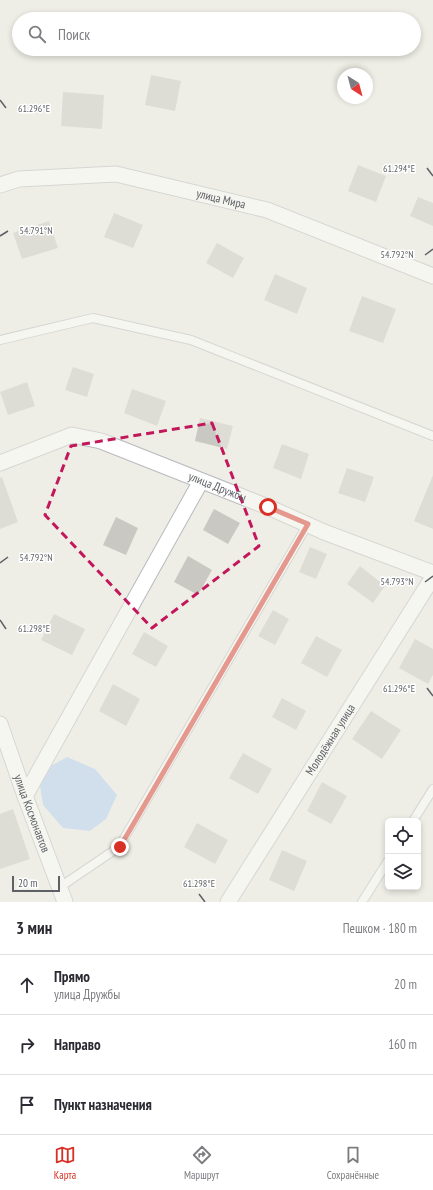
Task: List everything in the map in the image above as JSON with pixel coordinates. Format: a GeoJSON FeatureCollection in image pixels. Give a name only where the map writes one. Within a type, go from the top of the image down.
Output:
{"type":"FeatureCollection","features":[{"type":"Feature","properties":{"kind":"street","name":"улица Мира"},"geometry":{"type":"LineString","coordinates":[[0,185],[19,179],[116,174],[268,210],[433,276]]}},
{"type":"Feature","properties":{"kind":"street","name":"улица Дружбы"},"geometry":{"type":"LineString","coordinates":[[0,464],[72,436],[101,441],[433,573]]}},
{"type":"Feature","properties":{"kind":"street"},"geometry":{"type":"LineString","coordinates":[[25,796],[201,480]]}},
{"type":"Feature","properties":{"kind":"street","name":"Молодёжная улица"},"geometry":{"type":"LineString","coordinates":[[228,902],[433,577]]}},
{"type":"Feature","properties":{"kind":"street","name":"улица Космонавтов"},"geometry":{"type":"LineString","coordinates":[[0,724],[25,796],[65,902]]}},
{"type":"Feature","properties":{"kind":"lane"},"geometry":{"type":"LineString","coordinates":[[0,340],[93,318],[191,340],[433,436]]}},
{"type":"Feature","properties":{"kind":"lane"},"geometry":{"type":"LineString","coordinates":[[60,887],[120,847],[308,524]]}},
{"type":"Feature","properties":{"kind":"lane"},"geometry":{"type":"LineString","coordinates":[[415,818],[433,789]]}},
{"type":"Feature","properties":{"kind":"lane"},"geometry":{"type":"LineString","coordinates":[[362,902],[385,866]]}},
{"type":"Feature","properties":{"kind":"highlighted area"},"geometry":{"type":"Polygon","coordinates":[[[212,423],[259,546],[152,628],[45,515],[71,446],[212,423]]]}},
{"type":"Feature","properties":{"kind":"water"},"geometry":{"type":"Polygon","coordinates":[[[67,757],[95,769],[117,795],[106,819],[90,831],[63,828],[43,805],[38,773],[67,757]]]}},
{"type":"Feature","properties":{"kind":"building"},"geometry":{"type":"Polygon","coordinates":[[[151,75],[181,81],[175,111],[145,105],[151,75]]]}},
{"type":"Feature","properties":{"kind":"building"},"geometry":{"type":"Polygon","coordinates":[[[63,92],[104,95],[102,129],[61,126],[63,92]]]}},
{"type":"Feature","properties":{"kind":"building"},"geometry":{"type":"Polygon","coordinates":[[[358,165],[386,176],[376,202],[348,191],[358,165]]]}},
{"type":"Feature","properties":{"kind":"building"},"geometry":{"type":"Polygon","coordinates":[[[418,197],[433,203],[433,226],[410,216],[418,197]]]}},
{"type":"Feature","properties":{"kind":"building"},"geometry":{"type":"Polygon","coordinates":[[[114,213],[143,225],[133,248],[104,237],[114,213]]]}},
{"type":"Feature","properties":{"kind":"building"},"geometry":{"type":"Polygon","coordinates":[[[49,221],[58,248],[22,259],[13,233],[49,221]]]}},
{"type":"Feature","properties":{"kind":"building"},"geometry":{"type":"Polygon","coordinates":[[[217,243],[244,258],[233,278],[206,263],[217,243]]]}},
{"type":"Feature","properties":{"kind":"building"},"geometry":{"type":"Polygon","coordinates":[[[275,274],[307,288],[297,314],[264,300],[275,274]]]}},
{"type":"Feature","properties":{"kind":"building"},"geometry":{"type":"Polygon","coordinates":[[[362,296],[396,309],[383,343],[349,331],[362,296]]]}},
{"type":"Feature","properties":{"kind":"building"},"geometry":{"type":"Polygon","coordinates":[[[73,367],[94,374],[87,397],[65,390],[73,367]]]}},
{"type":"Feature","properties":{"kind":"building"},"geometry":{"type":"Polygon","coordinates":[[[27,382],[35,406],[8,415],[0,392],[27,382]]]}},
{"type":"Feature","properties":{"kind":"building"},"geometry":{"type":"Polygon","coordinates":[[[132,389],[166,401],[157,426],[124,413],[132,389]]]}},
{"type":"Feature","properties":{"kind":"building"},"geometry":{"type":"Polygon","coordinates":[[[200,418],[233,426],[227,449],[195,441],[200,418]]]}},
{"type":"Feature","properties":{"kind":"building"},"geometry":{"type":"Polygon","coordinates":[[[282,444],[309,454],[301,479],[273,468],[282,444]]]}},
{"type":"Feature","properties":{"kind":"building"},"geometry":{"type":"Polygon","coordinates":[[[347,468],[374,477],[365,502],[338,493],[347,468]]]}},
{"type":"Feature","properties":{"kind":"building"},"geometry":{"type":"Polygon","coordinates":[[[433,475],[433,529],[414,521],[433,475]]]}},
{"type":"Feature","properties":{"kind":"building"},"geometry":{"type":"Polygon","coordinates":[[[2,477],[18,522],[0,529],[0,478],[2,477]]]}},
{"type":"Feature","properties":{"kind":"building"},"geometry":{"type":"Polygon","coordinates":[[[214,509],[240,523],[228,544],[203,530],[214,509]]]}},
{"type":"Feature","properties":{"kind":"building"},"geometry":{"type":"Polygon","coordinates":[[[116,517],[138,528],[126,555],[103,545],[116,517]]]}},
{"type":"Feature","properties":{"kind":"building"},"geometry":{"type":"Polygon","coordinates":[[[310,547],[327,554],[316,579],[299,572],[310,547]]]}},
{"type":"Feature","properties":{"kind":"building"},"geometry":{"type":"Polygon","coordinates":[[[188,556],[212,570],[198,595],[174,582],[188,556]]]}},
{"type":"Feature","properties":{"kind":"building"},"geometry":{"type":"Polygon","coordinates":[[[360,566],[385,586],[373,603],[347,584],[360,566]]]}},
{"type":"Feature","properties":{"kind":"building"},"geometry":{"type":"Polygon","coordinates":[[[273,610],[289,619],[275,645],[258,636],[273,610]]]}},
{"type":"Feature","properties":{"kind":"building"},"geometry":{"type":"Polygon","coordinates":[[[54,614],[85,629],[72,655],[41,640],[54,614]]]}},
{"type":"Feature","properties":{"kind":"building"},"geometry":{"type":"Polygon","coordinates":[[[144,632],[168,646],[156,667],[132,654],[144,632]]]}},
{"type":"Feature","properties":{"kind":"building"},"geometry":{"type":"Polygon","coordinates":[[[316,636],[342,650],[327,677],[301,663],[316,636]]]}},
{"type":"Feature","properties":{"kind":"building"},"geometry":{"type":"Polygon","coordinates":[[[415,639],[433,649],[433,675],[428,684],[399,668],[415,639]]]}},
{"type":"Feature","properties":{"kind":"building"},"geometry":{"type":"Polygon","coordinates":[[[113,684],[140,699],[126,726],[99,711],[113,684]]]}},
{"type":"Feature","properties":{"kind":"building"},"geometry":{"type":"Polygon","coordinates":[[[282,698],[306,711],[296,730],[272,717],[282,698]]]}},
{"type":"Feature","properties":{"kind":"building"},"geometry":{"type":"Polygon","coordinates":[[[371,711],[401,730],[382,759],[352,739],[371,711]]]}},
{"type":"Feature","properties":{"kind":"building"},"geometry":{"type":"Polygon","coordinates":[[[243,753],[272,769],[258,794],[229,778],[243,753]]]}},
{"type":"Feature","properties":{"kind":"building"},"geometry":{"type":"Polygon","coordinates":[[[322,782],[347,796],[331,824],[307,811],[322,782]]]}},
{"type":"Feature","properties":{"kind":"building"},"geometry":{"type":"Polygon","coordinates":[[[13,809],[30,859],[0,869],[0,814],[13,809]]]}},
{"type":"Feature","properties":{"kind":"building"},"geometry":{"type":"Polygon","coordinates":[[[197,823],[228,840],[215,864],[184,847],[197,823]]]}},
{"type":"Feature","properties":{"kind":"building"},"geometry":{"type":"Polygon","coordinates":[[[282,850],[307,861],[294,891],[269,880],[282,850]]]}},
{"type":"Feature","properties":{"kind":"route"},"geometry":{"type":"LineString","coordinates":[[120,847],[308,524],[268,507]]}}]}
